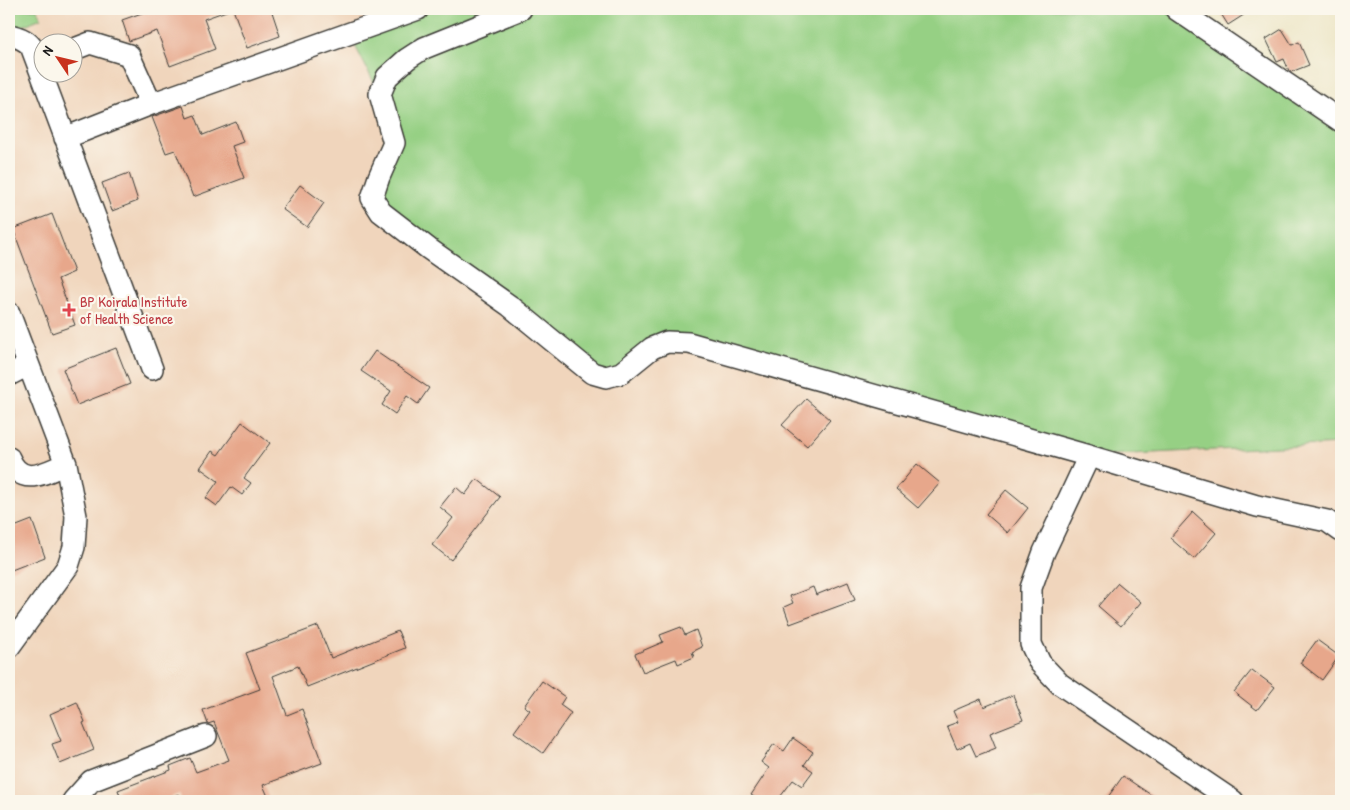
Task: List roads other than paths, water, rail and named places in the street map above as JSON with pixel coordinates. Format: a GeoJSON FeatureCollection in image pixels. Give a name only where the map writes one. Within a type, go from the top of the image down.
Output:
{"type":"FeatureCollection","features":[{"type":"Feature","properties":{"kind":"street"},"geometry":{"type":"LineString","coordinates":[[65,138],[150,104],[418,9]]}},
{"type":"Feature","properties":{"kind":"street"},"geometry":{"type":"LineString","coordinates":[[521,9],[424,48],[407,58],[387,77],[380,94],[394,143],[372,198],[381,212],[429,249],[510,306],[592,373],[606,377],[620,373],[652,348],[667,342],[689,343],[1090,456],[1257,506],[1327,521],[1341,531]]}},
{"type":"Feature","properties":{"kind":"street"},"geometry":{"type":"LineString","coordinates":[[1176,9],[1341,120]]}},
{"type":"Feature","properties":{"kind":"street"},"geometry":{"type":"LineString","coordinates":[[9,35],[26,41],[32,48]]}},
{"type":"Feature","properties":{"kind":"street"},"geometry":{"type":"LineString","coordinates":[[82,46],[90,43],[130,56],[150,104]]}},
{"type":"Feature","properties":{"kind":"street"},"geometry":{"type":"LineString","coordinates":[[46,82],[65,138],[152,369]]}},
{"type":"Feature","properties":{"kind":"street"},"geometry":{"type":"LineString","coordinates":[[9,313],[66,464],[76,516],[74,546],[68,566],[9,647]]}},
{"type":"Feature","properties":{"kind":"street"},"geometry":{"type":"LineString","coordinates":[[9,375],[28,365]]}},
{"type":"Feature","properties":{"kind":"street"},"geometry":{"type":"LineString","coordinates":[[1090,456],[1044,552],[1031,588],[1031,644],[1040,663],[1060,684],[1232,801]]}},
{"type":"Feature","properties":{"kind":"street"},"geometry":{"type":"LineString","coordinates":[[9,458],[13,468],[21,474],[34,477],[66,464]]}},
{"type":"Feature","properties":{"kind":"street"},"geometry":{"type":"LineString","coordinates":[[73,801],[91,781],[206,736]]}},
{"type":"Feature","properties":{"kind":"place","name":"BP Koirala Institute of Health Science"},"geometry":{"type":"Point","coordinates":[69,310]}}]}
